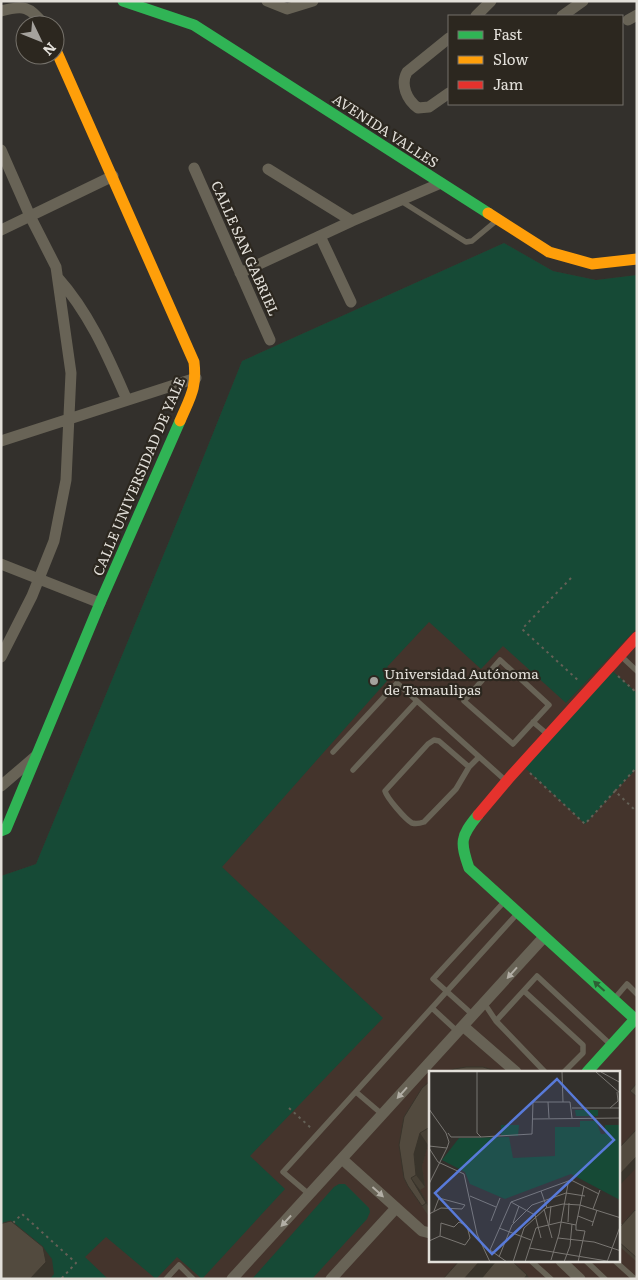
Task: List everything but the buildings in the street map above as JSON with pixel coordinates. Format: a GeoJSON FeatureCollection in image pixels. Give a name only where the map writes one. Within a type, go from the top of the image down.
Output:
{"type":"FeatureCollection","features":[{"type":"Feature","properties":{"kind":"street","name":"AVENIDA VALLES"},"geometry":{"type":"LineString","coordinates":[[123,1],[194,25],[549,252],[592,264],[637,258]]}},
{"type":"Feature","properties":{"kind":"street"},"geometry":{"type":"LineString","coordinates":[[267,1],[287,9],[313,1]]}},
{"type":"Feature","properties":{"kind":"street"},"geometry":{"type":"LineString","coordinates":[[477,15],[491,1]]}},
{"type":"Feature","properties":{"kind":"street"},"geometry":{"type":"LineString","coordinates":[[563,15],[584,1]]}},
{"type":"Feature","properties":{"kind":"street"},"geometry":{"type":"LineString","coordinates":[[1,11],[18,7],[36,15]]}},
{"type":"Feature","properties":{"kind":"street"},"geometry":{"type":"LineString","coordinates":[[448,39],[407,72],[404,78],[404,85],[410,102],[418,108],[429,107],[448,94]]}},
{"type":"Feature","properties":{"kind":"street","name":"CALLE UNIVERSIDAD DE YALE"},"geometry":{"type":"LineString","coordinates":[[1,831],[6,829],[100,603],[194,389],[196,378],[194,362],[63,65]]}},
{"type":"Feature","properties":{"kind":"street"},"geometry":{"type":"LineString","coordinates":[[1,150],[30,216],[56,267],[70,373],[66,480],[54,541],[32,596],[1,657]]}},
{"type":"Feature","properties":{"kind":"street","name":"CALLE SAN GABRIEL"},"geometry":{"type":"LineString","coordinates":[[194,168],[270,340]]}},
{"type":"Feature","properties":{"kind":"street"},"geometry":{"type":"LineString","coordinates":[[268,169],[352,221]]}},
{"type":"Feature","properties":{"kind":"street"},"geometry":{"type":"LineString","coordinates":[[1,230],[113,176]]}},
{"type":"Feature","properties":{"kind":"street"},"geometry":{"type":"LineString","coordinates":[[240,273],[352,221],[441,183]]}},
{"type":"Feature","properties":{"kind":"street"},"geometry":{"type":"LineString","coordinates":[[320,236],[351,302]]}},
{"type":"Feature","properties":{"kind":"street"},"geometry":{"type":"LineString","coordinates":[[58,277],[73,295],[92,325],[127,400]]}},
{"type":"Feature","properties":{"kind":"street"},"geometry":{"type":"LineString","coordinates":[[1,441],[196,378]]}},
{"type":"Feature","properties":{"kind":"street"},"geometry":{"type":"LineString","coordinates":[[1,564],[100,603]]}},
{"type":"Feature","properties":{"kind":"street"},"geometry":{"type":"LineString","coordinates":[[579,1068],[612,1045],[635,1019],[469,868],[462,848],[466,829],[521,764],[637,637]]}},
{"type":"Feature","properties":{"kind":"street"},"geometry":{"type":"LineString","coordinates":[[1,786],[37,755]]}},
{"type":"Feature","properties":{"kind":"street"},"geometry":{"type":"LineString","coordinates":[[232,1279],[544,937]]}},
{"type":"Feature","properties":{"kind":"street"},"geometry":{"type":"LineString","coordinates":[[461,1029],[515,1071]]}},
{"type":"Feature","properties":{"kind":"street"},"geometry":{"type":"LineString","coordinates":[[342,1159],[422,1232],[429,1233]]}},
{"type":"Feature","properties":{"kind":"street"},"geometry":{"type":"LineString","coordinates":[[333,1277],[396,1208]]}},
{"type":"Feature","properties":{"kind":"street"},"geometry":{"type":"LineString","coordinates":[[562,1262],[580,1279]]}},
{"type":"Feature","properties":{"kind":"lane"},"geometry":{"type":"LineString","coordinates":[[401,201],[466,242],[472,241],[498,219]]}},
{"type":"Feature","properties":{"kind":"lane"},"geometry":{"type":"LineString","coordinates":[[620,655],[637,671]]}},
{"type":"Feature","properties":{"kind":"lane"},"geometry":{"type":"LineString","coordinates":[[500,660],[549,705],[533,722],[513,744],[464,700],[500,660]]}},
{"type":"Feature","properties":{"kind":"lane"},"geometry":{"type":"LineString","coordinates":[[333,752],[397,682],[506,781]]}},
{"type":"Feature","properties":{"kind":"lane"},"geometry":{"type":"LineString","coordinates":[[353,770],[417,701]]}},
{"type":"Feature","properties":{"kind":"lane"},"geometry":{"type":"LineString","coordinates":[[533,722],[548,735]]}},
{"type":"Feature","properties":{"kind":"lane"},"geometry":{"type":"LineString","coordinates":[[469,767],[440,741],[434,740],[428,744],[385,791],[386,796],[412,823],[419,824],[424,822],[456,789],[469,767],[479,757]]}},
{"type":"Feature","properties":{"kind":"lane"},"geometry":{"type":"LineString","coordinates":[[473,1015],[432,979],[505,900]]}},
{"type":"Feature","properties":{"kind":"lane"},"geometry":{"type":"LineString","coordinates":[[310,1195],[283,1172],[519,913]]}},
{"type":"Feature","properties":{"kind":"lane"},"geometry":{"type":"LineString","coordinates":[[496,1021],[537,976],[612,1045]]}},
{"type":"Feature","properties":{"kind":"lane"},"geometry":{"type":"LineString","coordinates":[[614,999],[627,984],[637,994]]}},
{"type":"Feature","properties":{"kind":"lane"},"geometry":{"type":"LineString","coordinates":[[524,991],[583,1045],[579,1068]]}},
{"type":"Feature","properties":{"kind":"lane"},"geometry":{"type":"LineString","coordinates":[[484,1003],[496,1021],[544,1071]]}},
{"type":"Feature","properties":{"kind":"lane"},"geometry":{"type":"LineString","coordinates":[[432,1008],[461,1029]]}},
{"type":"Feature","properties":{"kind":"lane"},"geometry":{"type":"LineString","coordinates":[[356,1092],[382,1115]]}},
{"type":"Feature","properties":{"kind":"lane"},"geometry":{"type":"LineString","coordinates":[[532,1262],[550,1279]]}},
{"type":"Feature","properties":{"kind":"lane"},"geometry":{"type":"LineString","coordinates":[[587,1262],[605,1279]]}},
{"type":"Feature","properties":{"kind":"lane"},"geometry":{"type":"LineString","coordinates":[[616,1262],[634,1279]]}},
{"type":"Feature","properties":{"kind":"lane"},"geometry":{"type":"LineString","coordinates":[[166,1279],[179,1266],[193,1279]]}},
{"type":"Feature","properties":{"kind":"path"},"geometry":{"type":"LineString","coordinates":[[571,578],[522,629],[589,690]]}},
{"type":"Feature","properties":{"kind":"path"},"geometry":{"type":"LineString","coordinates":[[609,668],[637,693]]}},
{"type":"Feature","properties":{"kind":"path"},"geometry":{"type":"LineString","coordinates":[[521,764],[585,824],[637,768]]}},
{"type":"Feature","properties":{"kind":"path"},"geometry":{"type":"LineString","coordinates":[[615,791],[637,812]]}},
{"type":"Feature","properties":{"kind":"path"},"geometry":{"type":"LineString","coordinates":[[289,1108],[318,1134]]}},
{"type":"Feature","properties":{"kind":"path"},"geometry":{"type":"LineString","coordinates":[[8,1228],[22,1214],[76,1263],[61,1279]]}},
{"type":"Feature","properties":{"kind":"shaded area","name":"Universidad Autónoma de Tamaulipas"},"geometry":{"type":"Polygon","coordinates":[[[504,243],[553,271],[596,280],[637,275],[637,1279],[1,1279],[1,876],[36,864],[242,361],[504,243]]]}},
{"type":"Feature","properties":{"kind":"green space","name":"Universidad Autónoma de Tamaulipas"},"geometry":{"type":"Polygon","coordinates":[[[504,243],[553,271],[596,280],[637,275],[637,628],[566,703],[503,646],[481,669],[429,622],[387,667],[394,673],[222,867],[383,1018],[250,1156],[285,1189],[202,1279],[177,1257],[156,1279],[106,1237],[85,1257],[108,1279],[1,1279],[1,876],[36,864],[242,361],[504,243]]]}},
{"type":"Feature","properties":{"kind":"green space"},"geometry":{"type":"Polygon","coordinates":[[[609,668],[637,693],[637,768],[585,824],[521,764],[609,668]]]}},
{"type":"Feature","properties":{"kind":"green space"},"geometry":{"type":"Polygon","coordinates":[[[339,1184],[345,1184],[369,1208],[370,1212],[367,1219],[312,1279],[252,1279],[334,1187],[339,1184]]]}},
{"type":"Feature","properties":{"kind":"traffic: fast"},"geometry":{"type":"LineString","coordinates":[[123,1],[194,25],[488,213]]}},
{"type":"Feature","properties":{"kind":"traffic: fast"},"geometry":{"type":"LineString","coordinates":[[1,831],[6,829],[100,603],[180,421]]}},
{"type":"Feature","properties":{"kind":"traffic: fast"},"geometry":{"type":"LineString","coordinates":[[478,815],[463,840],[464,852],[469,868],[635,1019],[588,1071]]}},
{"type":"Feature","properties":{"kind":"traffic: slow"},"geometry":{"type":"LineString","coordinates":[[63,65],[194,362],[194,386],[180,421]]}},
{"type":"Feature","properties":{"kind":"traffic: slow"},"geometry":{"type":"LineString","coordinates":[[488,213],[549,252],[592,264],[637,259]]}},
{"type":"Feature","properties":{"kind":"traffic: jam"},"geometry":{"type":"LineString","coordinates":[[478,815],[637,637]]}},
{"type":"Feature","properties":{"kind":"place","name":"Universidad Autónoma de Tamaulipas"},"geometry":{"type":"Point","coordinates":[374,681]}}]}
